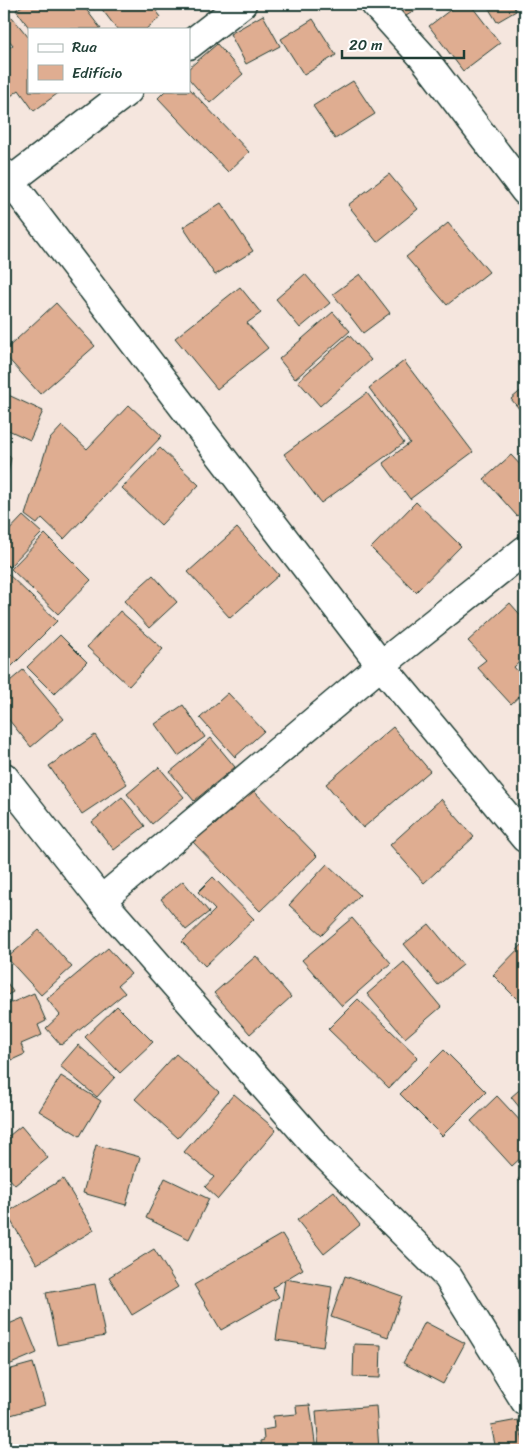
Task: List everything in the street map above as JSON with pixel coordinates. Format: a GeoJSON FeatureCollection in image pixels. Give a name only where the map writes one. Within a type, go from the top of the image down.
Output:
{"type":"FeatureCollection","features":[{"type":"Feature","properties":{"kind":"street"},"geometry":{"type":"LineString","coordinates":[[190,44],[242,4]]}},
{"type":"Feature","properties":{"kind":"street"},"geometry":{"type":"LineString","coordinates":[[375,4],[422,56],[525,191]]}},
{"type":"Feature","properties":{"kind":"street"},"geometry":{"type":"LineString","coordinates":[[127,92],[6,180],[382,665],[525,838]]}},
{"type":"Feature","properties":{"kind":"street"},"geometry":{"type":"LineString","coordinates":[[101,900],[382,665],[525,550]]}},
{"type":"Feature","properties":{"kind":"street"},"geometry":{"type":"LineString","coordinates":[[4,777],[101,900],[319,1149],[448,1278],[525,1401]]}},
{"type":"Feature","properties":{"kind":"building"},"geometry":{"type":"Polygon","coordinates":[[[25,4],[82,4],[100,28],[29,28],[16,10],[25,4]]]}},
{"type":"Feature","properties":{"kind":"building"},"geometry":{"type":"Polygon","coordinates":[[[98,4],[151,4],[161,17],[147,28],[116,28],[98,4]]]}},
{"type":"Feature","properties":{"kind":"building"},"geometry":{"type":"Polygon","coordinates":[[[391,4],[426,4],[401,19],[391,4]]]}},
{"type":"Feature","properties":{"kind":"building"},"geometry":{"type":"Polygon","coordinates":[[[458,4],[470,4],[500,43],[463,71],[429,26],[458,4]]]}},
{"type":"Feature","properties":{"kind":"building"},"geometry":{"type":"Polygon","coordinates":[[[486,4],[512,4],[516,11],[497,22],[486,4]]]}},
{"type":"Feature","properties":{"kind":"building"},"geometry":{"type":"Polygon","coordinates":[[[263,15],[280,46],[246,64],[230,34],[263,15]]]}},
{"type":"Feature","properties":{"kind":"building"},"geometry":{"type":"Polygon","coordinates":[[[12,17],[28,37],[28,92],[60,92],[34,111],[19,90],[4,101],[4,52],[13,45],[8,39],[4,42],[4,23],[12,17]]]}},
{"type":"Feature","properties":{"kind":"building"},"geometry":{"type":"Polygon","coordinates":[[[313,19],[336,55],[304,75],[281,39],[313,19]]]}},
{"type":"Feature","properties":{"kind":"building"},"geometry":{"type":"Polygon","coordinates":[[[217,44],[243,74],[210,103],[190,80],[190,67],[217,44]]]}},
{"type":"Feature","properties":{"kind":"building"},"geometry":{"type":"Polygon","coordinates":[[[353,81],[375,114],[335,139],[313,106],[353,81]]]}},
{"type":"Feature","properties":{"kind":"building"},"geometry":{"type":"Polygon","coordinates":[[[190,89],[249,152],[228,172],[158,98],[164,92],[190,92],[190,89]]]}},
{"type":"Feature","properties":{"kind":"building"},"geometry":{"type":"Polygon","coordinates":[[[389,174],[418,209],[377,242],[348,205],[389,174]]]}},
{"type":"Feature","properties":{"kind":"building"},"geometry":{"type":"Polygon","coordinates":[[[221,203],[253,251],[215,275],[183,227],[221,203]]]}},
{"type":"Feature","properties":{"kind":"building"},"geometry":{"type":"Polygon","coordinates":[[[448,223],[489,272],[447,305],[406,257],[448,223]]]}},
{"type":"Feature","properties":{"kind":"building"},"geometry":{"type":"Polygon","coordinates":[[[305,274],[330,303],[300,328],[276,299],[305,274]]]}},
{"type":"Feature","properties":{"kind":"building"},"geometry":{"type":"Polygon","coordinates":[[[360,274],[390,313],[363,333],[333,294],[360,274]]]}},
{"type":"Feature","properties":{"kind":"building"},"geometry":{"type":"Polygon","coordinates":[[[240,287],[261,313],[247,323],[268,348],[217,389],[175,338],[240,287]]]}},
{"type":"Feature","properties":{"kind":"building"},"geometry":{"type":"Polygon","coordinates":[[[56,303],[95,346],[40,394],[4,354],[4,351],[56,303]]]}},
{"type":"Feature","properties":{"kind":"building"},"geometry":{"type":"Polygon","coordinates":[[[333,312],[350,331],[295,379],[279,359],[333,312]]]}},
{"type":"Feature","properties":{"kind":"building"},"geometry":{"type":"Polygon","coordinates":[[[349,335],[371,360],[320,406],[298,381],[349,335]]]}},
{"type":"Feature","properties":{"kind":"building"},"geometry":{"type":"Polygon","coordinates":[[[404,361],[473,452],[410,499],[383,463],[410,443],[369,388],[404,361]]]}},
{"type":"Feature","properties":{"kind":"building"},"geometry":{"type":"Polygon","coordinates":[[[525,387],[525,416],[511,399],[525,387]]]}},
{"type":"Feature","properties":{"kind":"building"},"geometry":{"type":"Polygon","coordinates":[[[4,393],[43,411],[30,440],[4,428],[4,393]]]}},
{"type":"Feature","properties":{"kind":"building"},"geometry":{"type":"Polygon","coordinates":[[[367,393],[404,443],[321,503],[284,454],[367,393]]]}},
{"type":"Feature","properties":{"kind":"building"},"geometry":{"type":"Polygon","coordinates":[[[129,405],[162,436],[64,539],[42,518],[37,524],[25,515],[49,440],[62,426],[87,449],[129,405]]]}},
{"type":"Feature","properties":{"kind":"building"},"geometry":{"type":"Polygon","coordinates":[[[160,448],[199,485],[161,525],[122,488],[160,448]]]}},
{"type":"Feature","properties":{"kind":"building"},"geometry":{"type":"Polygon","coordinates":[[[4,455],[11,457],[4,495],[4,455]]]}},
{"type":"Feature","properties":{"kind":"building"},"geometry":{"type":"Polygon","coordinates":[[[511,455],[525,470],[525,509],[517,516],[484,479],[511,455]]]}},
{"type":"Feature","properties":{"kind":"building"},"geometry":{"type":"Polygon","coordinates":[[[416,502],[461,546],[416,592],[371,548],[416,502]]]}},
{"type":"Feature","properties":{"kind":"building"},"geometry":{"type":"Polygon","coordinates":[[[23,516],[42,533],[9,567],[4,562],[4,536],[23,516]]]}},
{"type":"Feature","properties":{"kind":"building"},"geometry":{"type":"Polygon","coordinates":[[[237,528],[279,575],[230,618],[188,572],[237,528]]]}},
{"type":"Feature","properties":{"kind":"building"},"geometry":{"type":"Polygon","coordinates":[[[45,534],[91,580],[58,614],[11,569],[45,534]]]}},
{"type":"Feature","properties":{"kind":"building"},"geometry":{"type":"Polygon","coordinates":[[[6,572],[57,621],[4,674],[4,574],[6,572]]]}},
{"type":"Feature","properties":{"kind":"building"},"geometry":{"type":"Polygon","coordinates":[[[153,575],[177,602],[149,628],[124,601],[153,575]]]}},
{"type":"Feature","properties":{"kind":"building"},"geometry":{"type":"Polygon","coordinates":[[[510,603],[525,620],[525,657],[514,667],[525,680],[525,691],[511,704],[477,667],[486,660],[468,641],[510,603]]]}},
{"type":"Feature","properties":{"kind":"building"},"geometry":{"type":"Polygon","coordinates":[[[120,611],[163,649],[129,686],[87,647],[120,611]]]}},
{"type":"Feature","properties":{"kind":"building"},"geometry":{"type":"Polygon","coordinates":[[[60,635],[87,662],[54,694],[27,667],[60,635]]]}},
{"type":"Feature","properties":{"kind":"building"},"geometry":{"type":"Polygon","coordinates":[[[23,670],[64,719],[31,747],[4,714],[4,686],[23,670]]]}},
{"type":"Feature","properties":{"kind":"building"},"geometry":{"type":"Polygon","coordinates":[[[228,693],[264,731],[235,757],[200,718],[228,693]]]}},
{"type":"Feature","properties":{"kind":"building"},"geometry":{"type":"Polygon","coordinates":[[[183,705],[205,737],[178,756],[155,724],[183,705]]]}},
{"type":"Feature","properties":{"kind":"building"},"geometry":{"type":"Polygon","coordinates":[[[393,727],[430,771],[363,828],[326,784],[393,727]]]}},
{"type":"Feature","properties":{"kind":"building"},"geometry":{"type":"Polygon","coordinates":[[[95,735],[127,784],[82,814],[49,766],[95,735]]]}},
{"type":"Feature","properties":{"kind":"building"},"geometry":{"type":"Polygon","coordinates":[[[211,738],[235,767],[194,801],[170,772],[211,738]]]}},
{"type":"Feature","properties":{"kind":"building"},"geometry":{"type":"Polygon","coordinates":[[[159,767],[184,797],[152,824],[127,794],[159,767]]]}},
{"type":"Feature","properties":{"kind":"building"},"geometry":{"type":"Polygon","coordinates":[[[252,789],[317,856],[260,911],[191,840],[210,821],[214,826],[252,789]]]}},
{"type":"Feature","properties":{"kind":"building"},"geometry":{"type":"Polygon","coordinates":[[[122,797],[145,826],[114,850],[92,822],[122,797]]]}},
{"type":"Feature","properties":{"kind":"building"},"geometry":{"type":"Polygon","coordinates":[[[441,799],[474,837],[424,883],[390,845],[441,799]]]}},
{"type":"Feature","properties":{"kind":"building"},"geometry":{"type":"Polygon","coordinates":[[[327,864],[360,895],[322,935],[289,905],[327,864]]]}},
{"type":"Feature","properties":{"kind":"building"},"geometry":{"type":"Polygon","coordinates":[[[213,877],[254,919],[205,966],[182,942],[215,910],[198,892],[213,877]]]}},
{"type":"Feature","properties":{"kind":"building"},"geometry":{"type":"Polygon","coordinates":[[[183,881],[209,912],[186,930],[161,899],[183,881]]]}},
{"type":"Feature","properties":{"kind":"building"},"geometry":{"type":"Polygon","coordinates":[[[352,918],[391,963],[342,1006],[302,960],[352,918]]]}},
{"type":"Feature","properties":{"kind":"building"},"geometry":{"type":"Polygon","coordinates":[[[429,924],[463,965],[438,985],[404,944],[429,924]]]}},
{"type":"Feature","properties":{"kind":"building"},"geometry":{"type":"Polygon","coordinates":[[[39,930],[72,967],[41,995],[7,958],[39,930]]]}},
{"type":"Feature","properties":{"kind":"building"},"geometry":{"type":"Polygon","coordinates":[[[525,942],[525,1007],[493,975],[525,942]]]}},
{"type":"Feature","properties":{"kind":"building"},"geometry":{"type":"Polygon","coordinates":[[[108,948],[131,974],[118,985],[125,993],[61,1045],[46,1028],[60,1015],[47,999],[108,948]]]}},
{"type":"Feature","properties":{"kind":"building"},"geometry":{"type":"Polygon","coordinates":[[[256,956],[291,997],[250,1034],[214,993],[256,956]]]}},
{"type":"Feature","properties":{"kind":"building"},"geometry":{"type":"Polygon","coordinates":[[[404,962],[441,1007],[405,1038],[367,994],[404,962]]]}},
{"type":"Feature","properties":{"kind":"building"},"geometry":{"type":"Polygon","coordinates":[[[4,978],[13,992],[4,997],[4,978]]]}},
{"type":"Feature","properties":{"kind":"building"},"geometry":{"type":"Polygon","coordinates":[[[34,993],[46,1021],[38,1025],[42,1035],[21,1044],[25,1054],[5,1063],[4,1006],[34,993]]]}},
{"type":"Feature","properties":{"kind":"building"},"geometry":{"type":"Polygon","coordinates":[[[358,999],[418,1057],[389,1088],[328,1029],[358,999]]]}},
{"type":"Feature","properties":{"kind":"building"},"geometry":{"type":"Polygon","coordinates":[[[117,1006],[153,1042],[120,1073],[85,1037],[117,1006]]]}},
{"type":"Feature","properties":{"kind":"building"},"geometry":{"type":"Polygon","coordinates":[[[78,1045],[115,1077],[97,1097],[60,1066],[78,1045]]]}},
{"type":"Feature","properties":{"kind":"building"},"geometry":{"type":"Polygon","coordinates":[[[444,1050],[486,1092],[442,1136],[400,1094],[444,1050]]]}},
{"type":"Feature","properties":{"kind":"building"},"geometry":{"type":"Polygon","coordinates":[[[176,1054],[219,1092],[178,1138],[135,1099],[176,1054]]]}},
{"type":"Feature","properties":{"kind":"building"},"geometry":{"type":"Polygon","coordinates":[[[61,1076],[101,1101],[80,1136],[39,1111],[61,1076]]]}},
{"type":"Feature","properties":{"kind":"building"},"geometry":{"type":"Polygon","coordinates":[[[4,1081],[11,1092],[4,1097],[4,1081]]]}},
{"type":"Feature","properties":{"kind":"building"},"geometry":{"type":"Polygon","coordinates":[[[525,1085],[525,1114],[511,1097],[525,1085]]]}},
{"type":"Feature","properties":{"kind":"building"},"geometry":{"type":"Polygon","coordinates":[[[234,1094],[276,1130],[218,1199],[205,1187],[214,1177],[184,1152],[234,1094]]]}},
{"type":"Feature","properties":{"kind":"building"},"geometry":{"type":"Polygon","coordinates":[[[497,1096],[525,1126],[525,1154],[512,1166],[471,1121],[497,1096]]]}},
{"type":"Feature","properties":{"kind":"building"},"geometry":{"type":"Polygon","coordinates":[[[21,1126],[48,1158],[15,1185],[4,1172],[4,1140],[21,1126]]]}},
{"type":"Feature","properties":{"kind":"building"},"geometry":{"type":"Polygon","coordinates":[[[96,1145],[140,1157],[126,1205],[83,1193],[96,1145]]]}},
{"type":"Feature","properties":{"kind":"building"},"geometry":{"type":"Polygon","coordinates":[[[525,1173],[525,1188],[518,1179],[525,1173]]]}},
{"type":"Feature","properties":{"kind":"building"},"geometry":{"type":"Polygon","coordinates":[[[165,1178],[209,1199],[189,1239],[146,1218],[165,1178]]]}},
{"type":"Feature","properties":{"kind":"building"},"geometry":{"type":"Polygon","coordinates":[[[63,1179],[94,1230],[37,1264],[6,1213],[63,1179]]]}},
{"type":"Feature","properties":{"kind":"building"},"geometry":{"type":"Polygon","coordinates":[[[334,1191],[360,1225],[324,1254],[297,1220],[334,1191]]]}},
{"type":"Feature","properties":{"kind":"building"},"geometry":{"type":"Polygon","coordinates":[[[282,1234],[303,1269],[273,1287],[279,1297],[221,1330],[194,1285],[282,1234]]]}},
{"type":"Feature","properties":{"kind":"building"},"geometry":{"type":"Polygon","coordinates":[[[154,1249],[178,1287],[132,1315],[109,1277],[154,1249]]]}},
{"type":"Feature","properties":{"kind":"building"},"geometry":{"type":"Polygon","coordinates":[[[345,1276],[402,1296],[388,1337],[331,1317],[345,1276]]]}},
{"type":"Feature","properties":{"kind":"building"},"geometry":{"type":"Polygon","coordinates":[[[285,1279],[332,1287],[323,1347],[276,1340],[285,1279]]]}},
{"type":"Feature","properties":{"kind":"building"},"geometry":{"type":"Polygon","coordinates":[[[95,1284],[105,1336],[57,1345],[46,1293],[95,1284]]]}},
{"type":"Feature","properties":{"kind":"building"},"geometry":{"type":"Polygon","coordinates":[[[23,1318],[37,1353],[4,1367],[4,1326],[23,1318]]]}},
{"type":"Feature","properties":{"kind":"building"},"geometry":{"type":"Polygon","coordinates":[[[425,1322],[465,1343],[443,1384],[403,1363],[425,1322]]]}},
{"type":"Feature","properties":{"kind":"building"},"geometry":{"type":"Polygon","coordinates":[[[354,1344],[381,1345],[380,1378],[353,1377],[354,1344]]]}},
{"type":"Feature","properties":{"kind":"building"},"geometry":{"type":"Polygon","coordinates":[[[33,1363],[45,1405],[4,1417],[4,1371],[33,1363]]]}},
{"type":"Feature","properties":{"kind":"building"},"geometry":{"type":"Polygon","coordinates":[[[310,1405],[316,1450],[261,1450],[260,1441],[264,1440],[263,1430],[274,1428],[273,1416],[297,1414],[296,1406],[310,1405]]]}},
{"type":"Feature","properties":{"kind":"building"},"geometry":{"type":"Polygon","coordinates":[[[376,1406],[379,1450],[319,1450],[316,1411],[376,1406]]]}},
{"type":"Feature","properties":{"kind":"building"},"geometry":{"type":"Polygon","coordinates":[[[518,1420],[525,1450],[496,1450],[491,1425],[518,1420]]]}}]}
